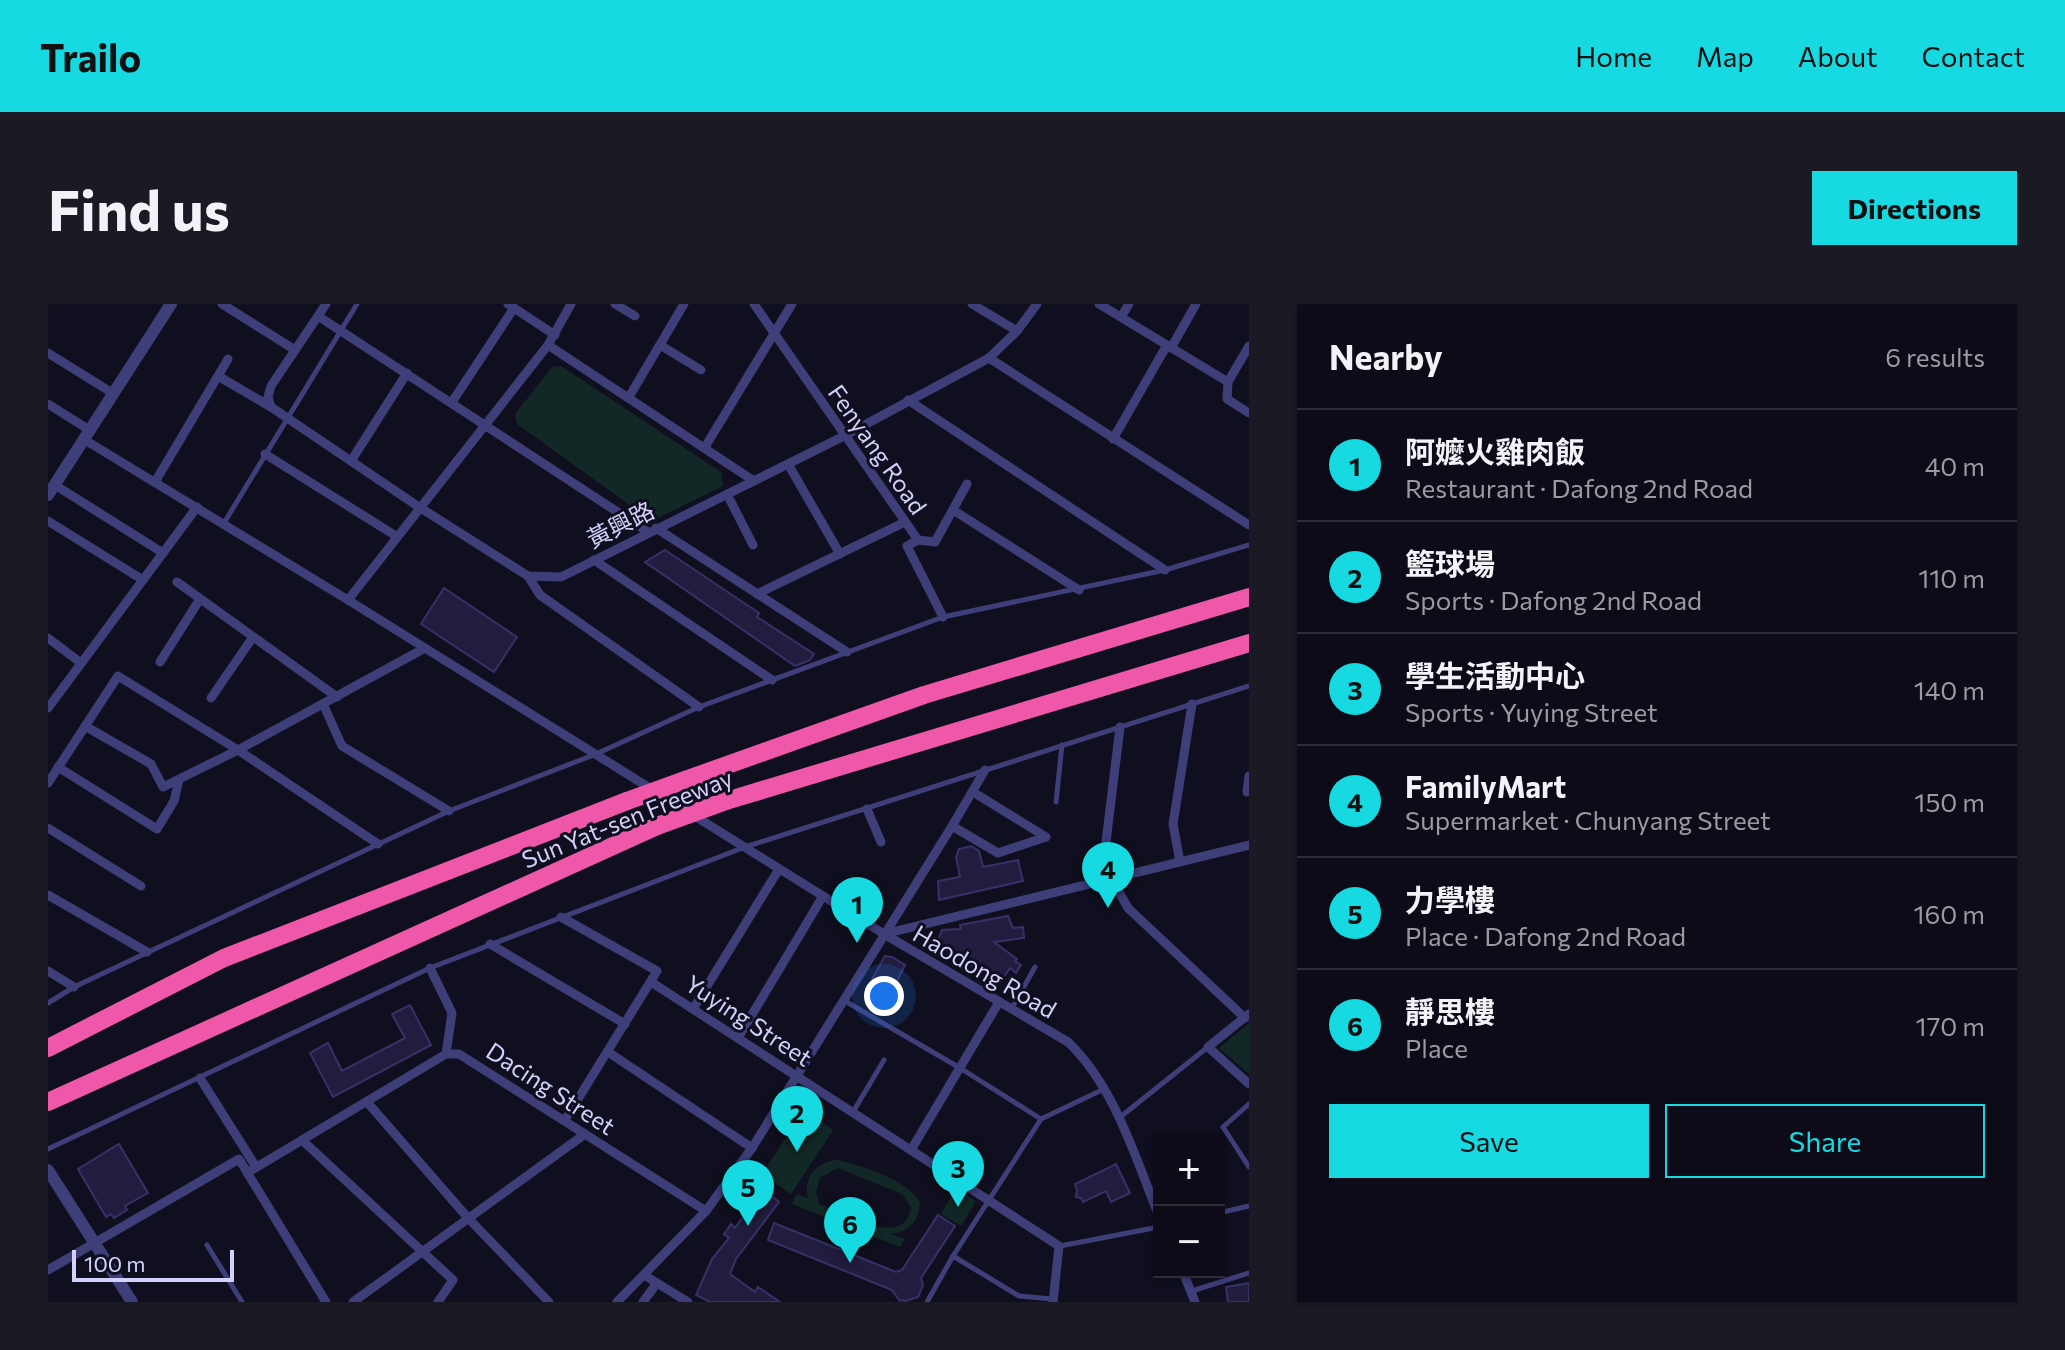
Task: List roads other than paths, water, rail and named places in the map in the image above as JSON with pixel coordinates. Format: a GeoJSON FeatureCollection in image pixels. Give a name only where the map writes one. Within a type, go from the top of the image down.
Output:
{"type":"FeatureCollection","features":[{"type":"Feature","properties":{"kind":"highway","name":"Sun Yat-sen Freeway"},"geometry":{"type":"LineString","coordinates":[[48,1048],[224,958],[627,801],[924,695],[1249,597]]}},
{"type":"Feature","properties":{"kind":"highway","name":"Sun Yat-sen Freeway"},"geometry":{"type":"LineString","coordinates":[[48,1102],[657,826],[726,801],[1249,643]]}},
{"type":"Feature","properties":{"kind":"street"},"geometry":{"type":"LineString","coordinates":[[163,553],[52,490],[171,304]]}},
{"type":"Feature","properties":{"kind":"street"},"geometry":{"type":"LineString","coordinates":[[222,304],[295,350]]}},
{"type":"Feature","properties":{"kind":"street"},"geometry":{"type":"LineString","coordinates":[[271,407],[268,397],[271,386],[326,304]]}},
{"type":"Feature","properties":{"kind":"street"},"geometry":{"type":"LineString","coordinates":[[348,600],[548,345],[571,304]]}},
{"type":"Feature","properties":{"kind":"street"},"geometry":{"type":"LineString","coordinates":[[615,304],[635,316]]}},
{"type":"Feature","properties":{"kind":"street"},"geometry":{"type":"LineString","coordinates":[[629,397],[684,304]]}},
{"type":"Feature","properties":{"kind":"street","name":"Fenyang Road"},"geometry":{"type":"LineString","coordinates":[[754,304],[918,540],[907,546],[943,617]]}},
{"type":"Feature","properties":{"kind":"street"},"geometry":{"type":"LineString","coordinates":[[705,447],[792,304]]}},
{"type":"Feature","properties":{"kind":"street"},"geometry":{"type":"LineString","coordinates":[[972,304],[1017,331]]}},
{"type":"Feature","properties":{"kind":"street","name":"黃興路"},"geometry":{"type":"LineString","coordinates":[[528,576],[561,577],[844,436],[989,358],[1017,331],[1037,304]]}},
{"type":"Feature","properties":{"kind":"street"},"geometry":{"type":"LineString","coordinates":[[1099,304],[1228,382]]}},
{"type":"Feature","properties":{"kind":"street"},"geometry":{"type":"LineString","coordinates":[[1121,317],[1129,304]]}},
{"type":"Feature","properties":{"kind":"street"},"geometry":{"type":"LineString","coordinates":[[1113,439],[1196,304]]}},
{"type":"Feature","properties":{"kind":"street"},"geometry":{"type":"LineString","coordinates":[[452,402],[511,306],[555,335]]}},
{"type":"Feature","properties":{"kind":"street"},"geometry":{"type":"LineString","coordinates":[[318,316],[847,652]]}},
{"type":"Feature","properties":{"kind":"street"},"geometry":{"type":"LineString","coordinates":[[548,345],[754,481]]}},
{"type":"Feature","properties":{"kind":"street"},"geometry":{"type":"LineString","coordinates":[[660,345],[701,370]]}},
{"type":"Feature","properties":{"kind":"street"},"geometry":{"type":"LineString","coordinates":[[1249,346],[1228,382],[1227,399],[1249,413]]}},
{"type":"Feature","properties":{"kind":"street"},"geometry":{"type":"LineString","coordinates":[[48,353],[114,394]]}},
{"type":"Feature","properties":{"kind":"street"},"geometry":{"type":"LineString","coordinates":[[989,358],[1249,525]]}},
{"type":"Feature","properties":{"kind":"street"},"geometry":{"type":"LineString","coordinates":[[155,482],[228,359]]}},
{"type":"Feature","properties":{"kind":"street"},"geometry":{"type":"LineString","coordinates":[[351,461],[407,373]]}},
{"type":"Feature","properties":{"kind":"street"},"geometry":{"type":"LineString","coordinates":[[218,376],[271,407],[528,576],[540,595],[699,707]]}},
{"type":"Feature","properties":{"kind":"street"},"geometry":{"type":"LineString","coordinates":[[908,400],[1165,570]]}},
{"type":"Feature","properties":{"kind":"street","name":"Haodong Road"},"geometry":{"type":"LineString","coordinates":[[48,404],[155,482],[884,934],[1068,1042],[1083,1057],[1104,1089],[1155,1206]]}},
{"type":"Feature","properties":{"kind":"street"},"geometry":{"type":"LineString","coordinates":[[265,454],[396,536]]}},
{"type":"Feature","properties":{"kind":"street"},"geometry":{"type":"LineString","coordinates":[[788,464],[840,554]]}},
{"type":"Feature","properties":{"kind":"street"},"geometry":{"type":"LineString","coordinates":[[918,540],[935,542],[967,484]]}},
{"type":"Feature","properties":{"kind":"street"},"geometry":{"type":"LineString","coordinates":[[727,494],[753,545]]}},
{"type":"Feature","properties":{"kind":"street"},"geometry":{"type":"LineString","coordinates":[[48,708],[197,507]]}},
{"type":"Feature","properties":{"kind":"street"},"geometry":{"type":"LineString","coordinates":[[953,510],[1079,590]]}},
{"type":"Feature","properties":{"kind":"street"},"geometry":{"type":"LineString","coordinates":[[48,521],[143,580]]}},
{"type":"Feature","properties":{"kind":"street"},"geometry":{"type":"LineString","coordinates":[[757,594],[905,522]]}},
{"type":"Feature","properties":{"kind":"street"},"geometry":{"type":"LineString","coordinates":[[594,560],[772,680]]}},
{"type":"Feature","properties":{"kind":"street"},"geometry":{"type":"LineString","coordinates":[[177,582],[337,697]]}},
{"type":"Feature","properties":{"kind":"street"},"geometry":{"type":"LineString","coordinates":[[160,662],[200,599]]}},
{"type":"Feature","properties":{"kind":"street"},"geometry":{"type":"LineString","coordinates":[[211,698],[253,637]]}},
{"type":"Feature","properties":{"kind":"street"},"geometry":{"type":"LineString","coordinates":[[48,638],[81,663]]}},
{"type":"Feature","properties":{"kind":"street"},"geometry":{"type":"LineString","coordinates":[[85,726],[151,764],[163,787],[238,750],[425,648]]}},
{"type":"Feature","properties":{"kind":"street"},"geometry":{"type":"LineString","coordinates":[[48,783],[118,676],[238,750],[378,844]]}},
{"type":"Feature","properties":{"kind":"street"},"geometry":{"type":"LineString","coordinates":[[323,704],[342,746],[449,811]]}},
{"type":"Feature","properties":{"kind":"street"},"geometry":{"type":"LineString","coordinates":[[1180,862],[1173,824],[1192,704]]}},
{"type":"Feature","properties":{"kind":"street"},"geometry":{"type":"LineString","coordinates":[[1120,727],[1106,842],[1111,878],[1128,908],[1247,1016],[1208,1047],[1249,1084]]}},
{"type":"Feature","properties":{"kind":"street"},"geometry":{"type":"LineString","coordinates":[[58,767],[157,829],[174,801],[179,780]]}},
{"type":"Feature","properties":{"kind":"street"},"geometry":{"type":"LineString","coordinates":[[617,1302],[706,1211],[752,1148],[985,770]]}},
{"type":"Feature","properties":{"kind":"street"},"geometry":{"type":"LineString","coordinates":[[1247,792],[1249,776]]}},
{"type":"Feature","properties":{"kind":"street"},"geometry":{"type":"LineString","coordinates":[[952,826],[998,853],[1046,837],[973,792]]}},
{"type":"Feature","properties":{"kind":"street"},"geometry":{"type":"LineString","coordinates":[[867,809],[881,842]]}},
{"type":"Feature","properties":{"kind":"street"},"geometry":{"type":"LineString","coordinates":[[48,828],[141,886]]}},
{"type":"Feature","properties":{"kind":"street"},"geometry":{"type":"LineString","coordinates":[[884,934],[1249,845]]}},
{"type":"Feature","properties":{"kind":"street"},"geometry":{"type":"LineString","coordinates":[[693,1009],[779,869]]}},
{"type":"Feature","properties":{"kind":"street"},"geometry":{"type":"LineString","coordinates":[[48,895],[147,952]]}},
{"type":"Feature","properties":{"kind":"street"},"geometry":{"type":"LineString","coordinates":[[738,1038],[823,896]]}},
{"type":"Feature","properties":{"kind":"street"},"geometry":{"type":"LineString","coordinates":[[561,917],[657,971],[565,1120]]}},
{"type":"Feature","properties":{"kind":"street"},"geometry":{"type":"LineString","coordinates":[[490,944],[625,1024]]}},
{"type":"Feature","properties":{"kind":"street"},"geometry":{"type":"LineString","coordinates":[[430,968],[452,1013],[446,1054]]}},
{"type":"Feature","properties":{"kind":"street"},"geometry":{"type":"LineString","coordinates":[[48,971],[74,987]]}},
{"type":"Feature","properties":{"kind":"street","name":"Yuying Street"},"geometry":{"type":"LineString","coordinates":[[651,982],[1059,1246]]}},
{"type":"Feature","properties":{"kind":"street"},"geometry":{"type":"LineString","coordinates":[[911,1150],[999,1002]]}},
{"type":"Feature","properties":{"kind":"street"},"geometry":{"type":"LineString","coordinates":[[608,1052],[752,1148]]}},
{"type":"Feature","properties":{"kind":"street","name":"Dacing Street"},"geometry":{"type":"LineString","coordinates":[[247,1173],[446,1054],[459,1054],[706,1211]]}},
{"type":"Feature","properties":{"kind":"street"},"geometry":{"type":"LineString","coordinates":[[200,1078],[256,1167]]}},
{"type":"Feature","properties":{"kind":"street"},"geometry":{"type":"LineString","coordinates":[[367,1102],[468,1218],[549,1302]]}},
{"type":"Feature","properties":{"kind":"street"},"geometry":{"type":"LineString","coordinates":[[353,1302],[585,1134]]}},
{"type":"Feature","properties":{"kind":"street"},"geometry":{"type":"LineString","coordinates":[[302,1140],[453,1280],[438,1302]]}},
{"type":"Feature","properties":{"kind":"street"},"geometry":{"type":"LineString","coordinates":[[48,1270],[239,1159],[326,1302]]}},
{"type":"Feature","properties":{"kind":"street"},"geometry":{"type":"LineString","coordinates":[[48,1170],[131,1302]]}},
{"type":"Feature","properties":{"kind":"street"},"geometry":{"type":"LineString","coordinates":[[1053,1301],[1059,1246]]}},
{"type":"Feature","properties":{"kind":"street"},"geometry":{"type":"LineString","coordinates":[[644,1275],[688,1302]]}},
{"type":"Feature","properties":{"kind":"street"},"geometry":{"type":"LineString","coordinates":[[1186,1278],[1195,1302]]}},
{"type":"Feature","properties":{"kind":"street"},"geometry":{"type":"LineString","coordinates":[[643,1302],[657,1283]]}},
{"type":"Feature","properties":{"kind":"street"},"geometry":{"type":"LineString","coordinates":[[668,1302],[675,1292]]}},
{"type":"Feature","properties":{"kind":"lane"},"geometry":{"type":"LineString","coordinates":[[223,524],[357,304]]}},
{"type":"Feature","properties":{"kind":"lane"},"geometry":{"type":"LineString","coordinates":[[48,1003],[147,952],[449,811],[596,754],[699,707],[943,617],[1165,570],[1249,545]]}},
{"type":"Feature","properties":{"kind":"lane"},"geometry":{"type":"LineString","coordinates":[[48,1149],[430,968],[490,944],[745,847],[1249,686]]}},
{"type":"Feature","properties":{"kind":"lane"},"geometry":{"type":"LineString","coordinates":[[1056,802],[1062,745]]}},
{"type":"Feature","properties":{"kind":"lane"},"geometry":{"type":"LineString","coordinates":[[1010,1010],[1035,967]]}},
{"type":"Feature","properties":{"kind":"lane"},"geometry":{"type":"LineString","coordinates":[[844,1001],[1041,1119]]}},
{"type":"Feature","properties":{"kind":"lane"},"geometry":{"type":"LineString","coordinates":[[1119,1118],[1208,1047]]}},
{"type":"Feature","properties":{"kind":"lane"},"geometry":{"type":"LineString","coordinates":[[853,1112],[884,1060]]}},
{"type":"Feature","properties":{"kind":"lane"},"geometry":{"type":"LineString","coordinates":[[927,1302],[1041,1119],[1104,1089]]}},
{"type":"Feature","properties":{"kind":"lane"},"geometry":{"type":"LineString","coordinates":[[1249,1104],[1223,1127],[1249,1167]]}},
{"type":"Feature","properties":{"kind":"lane"},"geometry":{"type":"LineString","coordinates":[[1225,1212],[1249,1206]]}},
{"type":"Feature","properties":{"kind":"lane"},"geometry":{"type":"LineString","coordinates":[[1059,1246],[1153,1228]]}},
{"type":"Feature","properties":{"kind":"lane"},"geometry":{"type":"LineString","coordinates":[[207,1245],[242,1302]]}},
{"type":"Feature","properties":{"kind":"lane"},"geometry":{"type":"LineString","coordinates":[[953,1256],[1019,1296],[1053,1301]]}},
{"type":"Feature","properties":{"kind":"lane"},"geometry":{"type":"LineString","coordinates":[[1191,1291],[1249,1273]]}},
{"type":"Feature","properties":{"kind":"place","name":"FamilyMart"},"geometry":{"type":"Point","coordinates":[1108,908]}},
{"type":"Feature","properties":{"kind":"place","name":"阿嬤火雞肉飯"},"geometry":{"type":"Point","coordinates":[857,943]}},
{"type":"Feature","properties":{"kind":"place","name":"籃球場"},"geometry":{"type":"Point","coordinates":[797,1152]}},
{"type":"Feature","properties":{"kind":"place","name":"學生活動中心"},"geometry":{"type":"Point","coordinates":[958,1207]}},
{"type":"Feature","properties":{"kind":"place","name":"力學樓"},"geometry":{"type":"Point","coordinates":[748,1226]}},
{"type":"Feature","properties":{"kind":"place","name":"靜思樓"},"geometry":{"type":"Point","coordinates":[850,1263]}}]}
